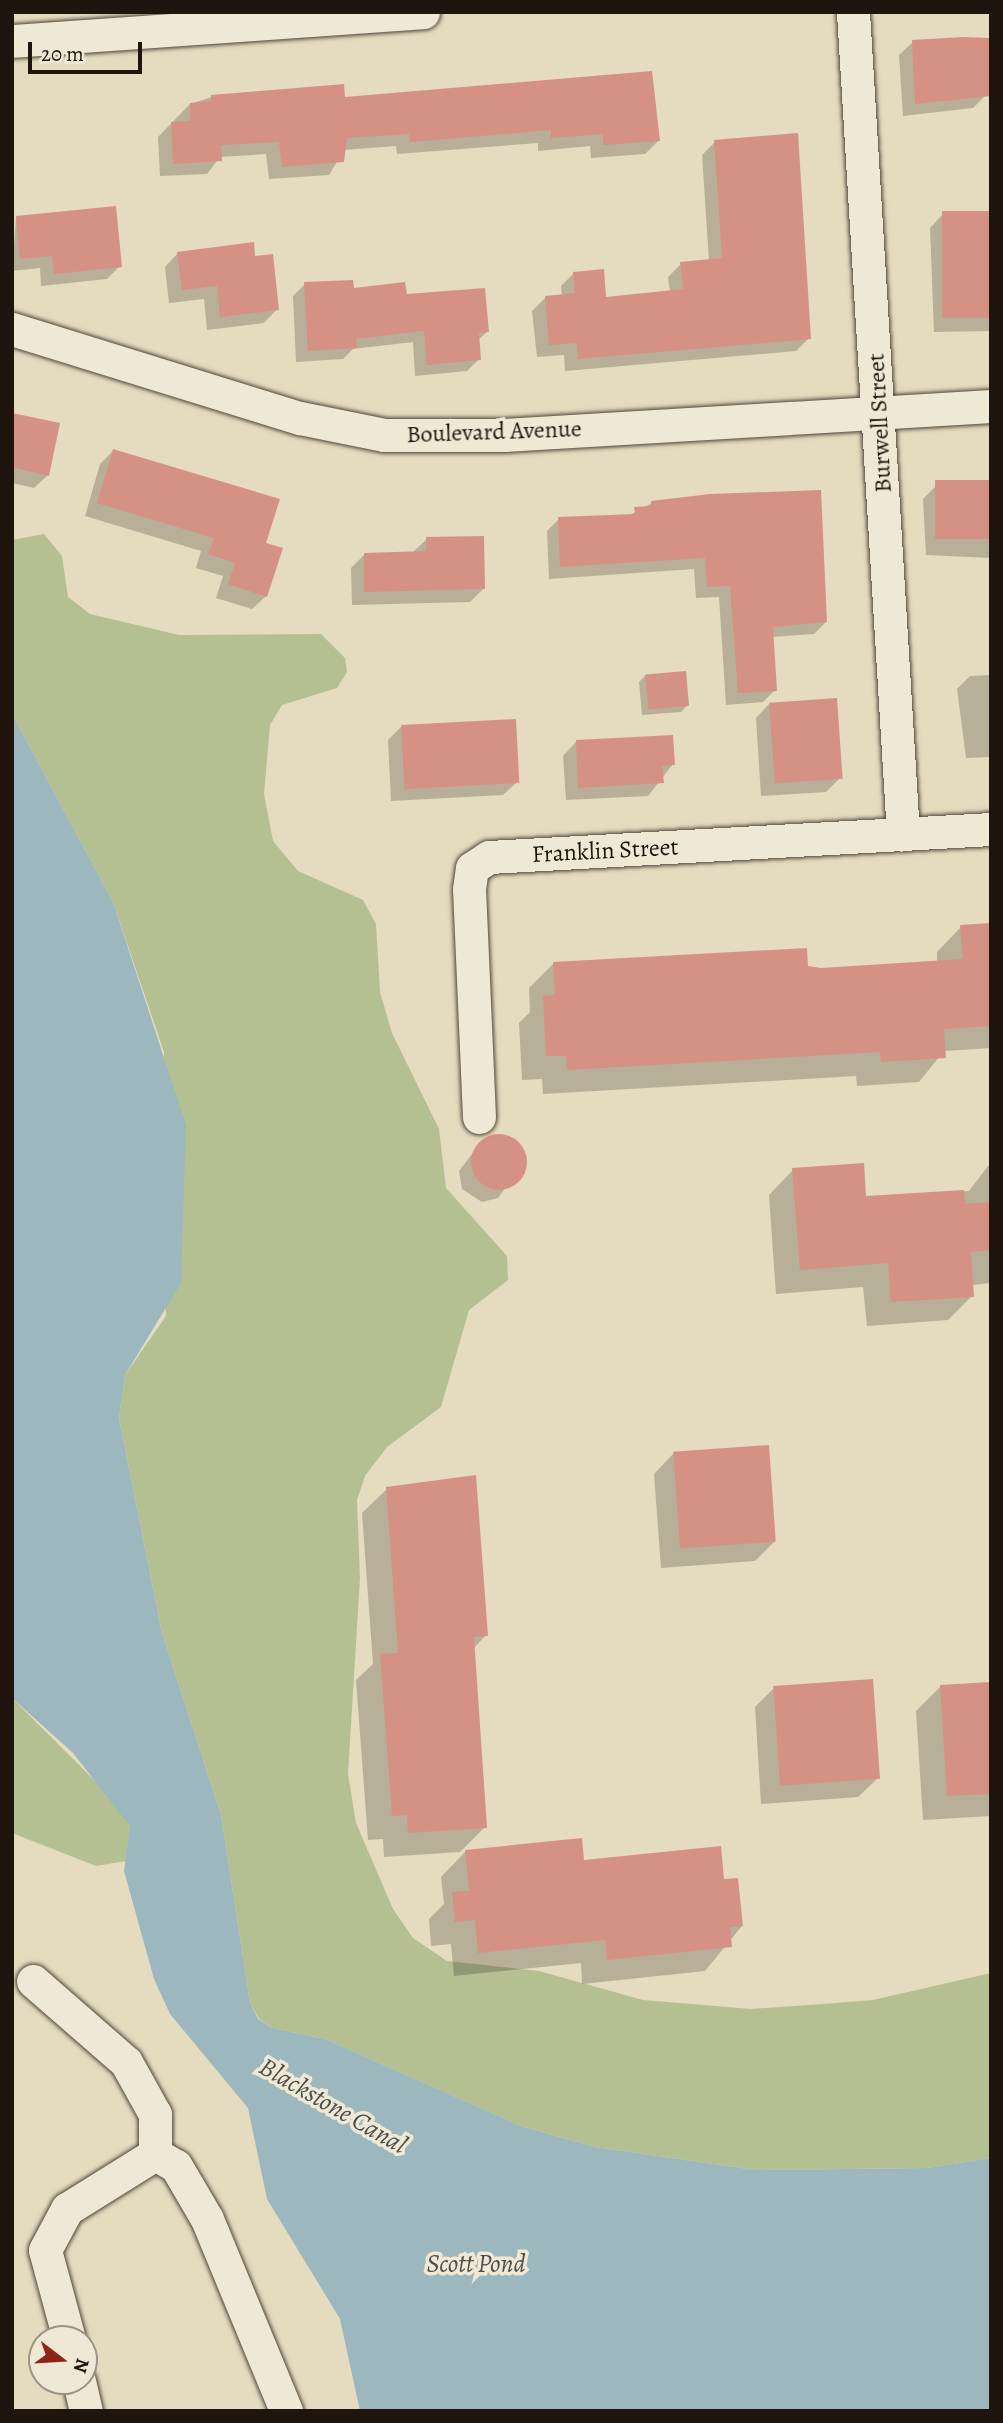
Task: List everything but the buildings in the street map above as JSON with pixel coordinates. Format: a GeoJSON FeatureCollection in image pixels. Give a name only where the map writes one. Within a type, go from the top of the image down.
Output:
{"type":"FeatureCollection","features":[{"type":"Feature","properties":{"kind":"street"},"geometry":{"type":"LineString","coordinates":[[12,41],[423,12]]}},
{"type":"Feature","properties":{"kind":"street","name":"Burwell Street"},"geometry":{"type":"LineString","coordinates":[[853,12],[880,413],[903,834]]}},
{"type":"Feature","properties":{"kind":"street","name":"Boulevard Avenue"},"geometry":{"type":"LineString","coordinates":[[12,329],[300,418],[384,435],[504,435],[991,406]]}},
{"type":"Feature","properties":{"kind":"street","name":"Franklin Street"},"geometry":{"type":"LineString","coordinates":[[479,1117],[472,867],[489,857],[991,829]]}},
{"type":"Feature","properties":{"kind":"street"},"geometry":{"type":"LineString","coordinates":[[33,1981],[126,2062],[155,2114],[155,2154]]}},
{"type":"Feature","properties":{"kind":"street"},"geometry":{"type":"LineString","coordinates":[[65,2325],[46,2250],[67,2209],[155,2154]]}},
{"type":"Feature","properties":{"kind":"street"},"geometry":{"type":"LineString","coordinates":[[155,2154],[176,2166],[207,2219],[286,2411]]}},
{"type":"Feature","properties":{"kind":"green space"},"geometry":{"type":"Polygon","coordinates":[[[44,534],[62,556],[68,597],[90,614],[179,635],[321,634],[345,658],[347,672],[337,688],[282,705],[270,725],[264,794],[273,841],[298,871],[363,900],[376,924],[380,992],[392,1033],[439,1129],[446,1188],[507,1256],[508,1280],[469,1310],[441,1407],[387,1447],[365,1476],[357,1500],[360,1578],[348,1774],[356,1823],[393,1909],[413,1938],[447,1961],[539,1971],[643,2000],[751,2009],[823,2004],[873,2000],[991,1973],[991,2158],[927,2168],[755,2170],[595,2147],[521,2126],[325,2039],[272,2028],[259,2019],[250,2003],[221,1815],[162,1633],[119,1418],[125,1375],[166,1316],[164,1052],[113,902],[12,714],[12,540],[44,534]]]}},
{"type":"Feature","properties":{"kind":"green space"},"geometry":{"type":"Polygon","coordinates":[[[12,1698],[119,1805],[130,1826],[126,1861],[96,1866],[12,1833],[12,1698]]]}},
{"type":"Feature","properties":{"kind":"water","name":"Scott Pond"},"geometry":{"type":"Polygon","coordinates":[[[12,714],[113,902],[186,1125],[181,1283],[125,1375],[119,1418],[162,1633],[221,1815],[250,2003],[258,2019],[272,2028],[325,2039],[521,2126],[595,2147],[755,2170],[927,2168],[991,2158],[991,2411],[360,2411],[340,2319],[267,2199],[248,2108],[170,2014],[154,1979],[124,1871],[130,1826],[73,1753],[12,1698],[12,714]]]}},
{"type":"Feature","properties":{"kind":"water label","name":"Blackstone Canal"},"geometry":{"type":"Point","coordinates":[333,2106]}}]}
